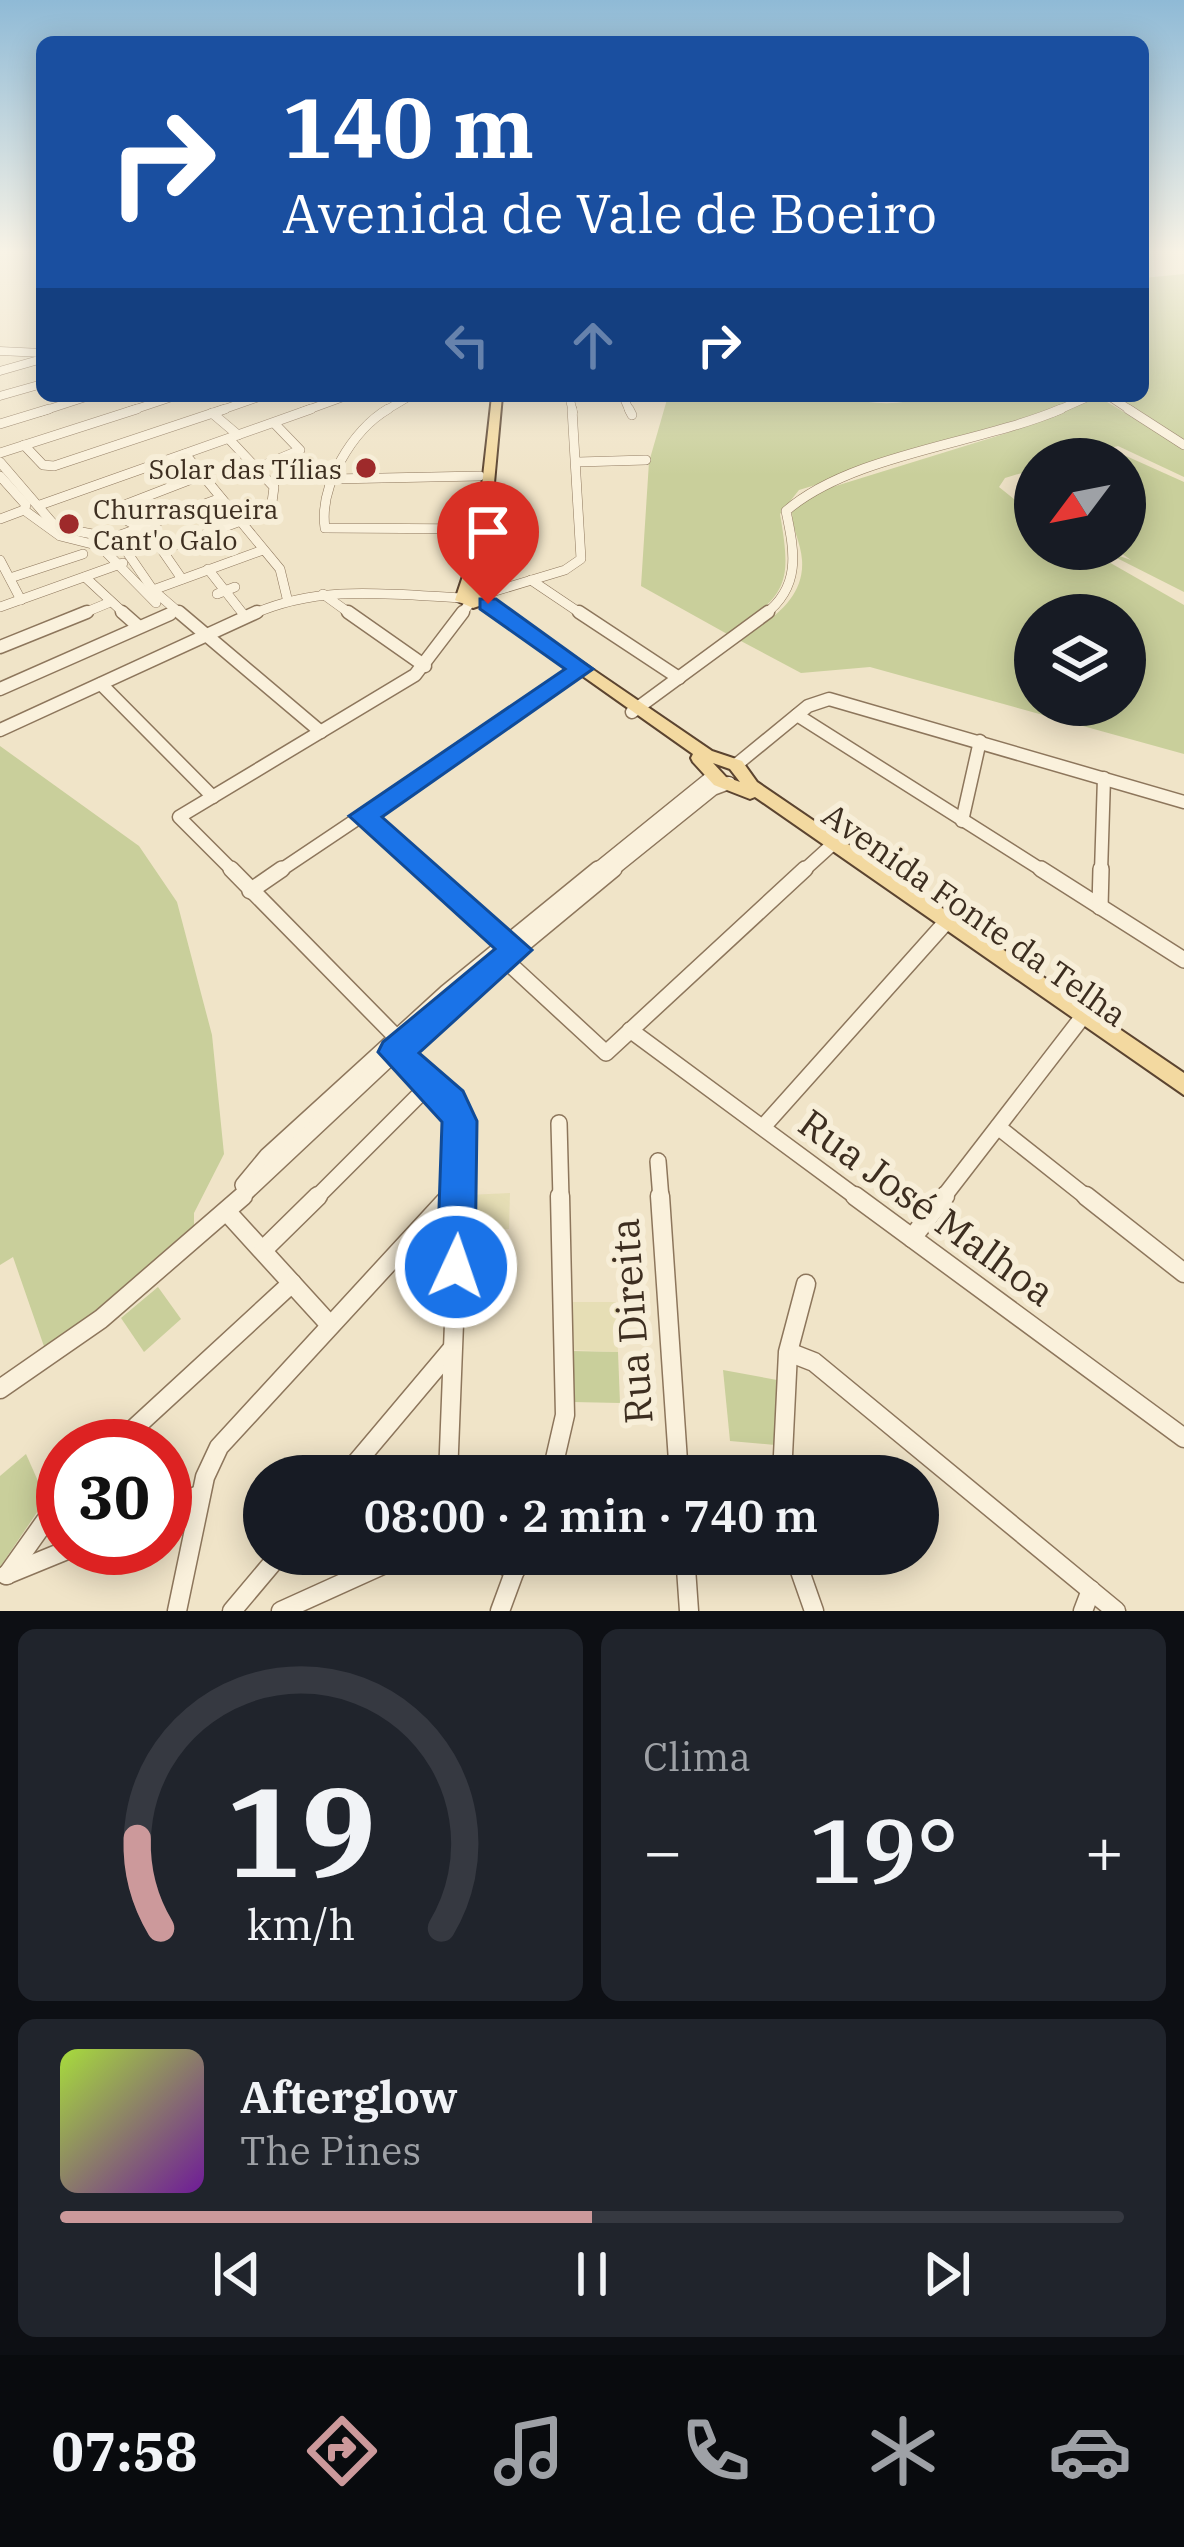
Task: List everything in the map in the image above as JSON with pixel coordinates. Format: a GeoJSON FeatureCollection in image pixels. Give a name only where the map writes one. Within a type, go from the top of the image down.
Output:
{"type":"FeatureCollection","features":[{"type":"Feature","properties":{"kind":"main road"},"geometry":{"type":"LineString","coordinates":[[479,529],[480,476],[492,402]]}},
{"type":"Feature","properties":{"kind":"main road"},"geometry":{"type":"LineString","coordinates":[[473,597],[492,402]]}},
{"type":"Feature","properties":{"kind":"main road","name":"Avenida Fonte da Telha"},"geometry":{"type":"LineString","coordinates":[[473,597],[1081,1018],[1184,1084]]}},
{"type":"Feature","properties":{"kind":"main road","name":"Avenida Fonte da Telha"},"geometry":{"type":"LineString","coordinates":[[1081,1018],[1184,1095]]}},
{"type":"Feature","properties":{"kind":"street"},"geometry":{"type":"LineString","coordinates":[[0,351],[36,356]]}},
{"type":"Feature","properties":{"kind":"street"},"geometry":{"type":"LineString","coordinates":[[0,371],[36,356]]}},
{"type":"Feature","properties":{"kind":"street"},"geometry":{"type":"LineString","coordinates":[[0,395],[36,386]]}},
{"type":"Feature","properties":{"kind":"street"},"geometry":{"type":"LineString","coordinates":[[0,424],[70,402]]}},
{"type":"Feature","properties":{"kind":"street"},"geometry":{"type":"LineString","coordinates":[[0,453],[157,402]]}},
{"type":"Feature","properties":{"kind":"street"},"geometry":{"type":"LineString","coordinates":[[25,445],[47,467],[244,402]]}},
{"type":"Feature","properties":{"kind":"street"},"geometry":{"type":"LineString","coordinates":[[0,519],[330,402]]}},
{"type":"Feature","properties":{"kind":"street"},"geometry":{"type":"LineString","coordinates":[[400,402],[365,422],[321,502],[325,528],[479,529]]}},
{"type":"Feature","properties":{"kind":"street"},"geometry":{"type":"LineString","coordinates":[[0,730],[287,598],[321,592],[473,597],[580,559],[578,462],[569,402]]}},
{"type":"Feature","properties":{"kind":"street"},"geometry":{"type":"LineString","coordinates":[[626,402],[632,415]]}},
{"type":"Feature","properties":{"kind":"street"},"geometry":{"type":"LineString","coordinates":[[635,710],[785,599],[796,560],[786,511],[794,501],[840,481],[998,434],[1075,402]]}},
{"type":"Feature","properties":{"kind":"street"},"geometry":{"type":"LineString","coordinates":[[1117,402],[1184,445]]}},
{"type":"Feature","properties":{"kind":"street"},"geometry":{"type":"LineString","coordinates":[[162,550],[271,510],[274,488],[212,413]]}},
{"type":"Feature","properties":{"kind":"street"},"geometry":{"type":"LineString","coordinates":[[119,415],[140,437]]}},
{"type":"Feature","properties":{"kind":"street"},"geometry":{"type":"LineString","coordinates":[[19,418],[38,440]]}},
{"type":"Feature","properties":{"kind":"street"},"geometry":{"type":"LineString","coordinates":[[257,468],[300,450],[274,423]]}},
{"type":"Feature","properties":{"kind":"street"},"geometry":{"type":"LineString","coordinates":[[185,454],[282,573],[287,598]]}},
{"type":"Feature","properties":{"kind":"street"},"geometry":{"type":"LineString","coordinates":[[578,462],[646,460]]}},
{"type":"Feature","properties":{"kind":"street"},"geometry":{"type":"LineString","coordinates":[[0,462],[54,536],[100,546],[170,614],[203,635]]}},
{"type":"Feature","properties":{"kind":"street"},"geometry":{"type":"LineString","coordinates":[[182,579],[143,528],[110,511],[202,475]]}},
{"type":"Feature","properties":{"kind":"street"},"geometry":{"type":"LineString","coordinates":[[0,476],[59,528],[115,537],[220,498]]}},
{"type":"Feature","properties":{"kind":"street"},"geometry":{"type":"LineString","coordinates":[[333,479],[480,476]]}},
{"type":"Feature","properties":{"kind":"street"},"geometry":{"type":"LineString","coordinates":[[115,537],[153,590],[321,731]]}},
{"type":"Feature","properties":{"kind":"street"},"geometry":{"type":"LineString","coordinates":[[153,590],[263,550]]}},
{"type":"Feature","properties":{"kind":"street"},"geometry":{"type":"LineString","coordinates":[[10,578],[83,554]]}},
{"type":"Feature","properties":{"kind":"street"},"geometry":{"type":"LineString","coordinates":[[0,560],[21,600]]}},
{"type":"Feature","properties":{"kind":"street"},"geometry":{"type":"LineString","coordinates":[[0,607],[133,560]]}},
{"type":"Feature","properties":{"kind":"street"},"geometry":{"type":"LineString","coordinates":[[208,569],[244,615]]}},
{"type":"Feature","properties":{"kind":"street"},"geometry":{"type":"LineString","coordinates":[[85,577],[139,628]]}},
{"type":"Feature","properties":{"kind":"street"},"geometry":{"type":"LineString","coordinates":[[531,580],[679,678]]}},
{"type":"Feature","properties":{"kind":"street"},"geometry":{"type":"LineString","coordinates":[[321,592],[425,666]]}},
{"type":"Feature","properties":{"kind":"street"},"geometry":{"type":"LineString","coordinates":[[449,1455],[460,1121],[395,1045],[179,817],[425,666],[473,597]]}},
{"type":"Feature","properties":{"kind":"street"},"geometry":{"type":"LineString","coordinates":[[0,647],[108,603]]}},
{"type":"Feature","properties":{"kind":"street"},"geometry":{"type":"LineString","coordinates":[[0,689],[170,614]]}},
{"type":"Feature","properties":{"kind":"street"},"geometry":{"type":"LineString","coordinates":[[250,891],[579,671]]}},
{"type":"Feature","properties":{"kind":"street"},"geometry":{"type":"LineString","coordinates":[[101,684],[213,796]]}},
{"type":"Feature","properties":{"kind":"street"},"geometry":{"type":"LineString","coordinates":[[0,1389],[62,1352],[226,1212],[395,1045],[814,702],[838,700],[1184,802]]}},
{"type":"Feature","properties":{"kind":"street"},"geometry":{"type":"LineString","coordinates":[[797,715],[1184,960]]}},
{"type":"Feature","properties":{"kind":"street"},"geometry":{"type":"LineString","coordinates":[[962,820],[980,741]]}},
{"type":"Feature","properties":{"kind":"street"},"geometry":{"type":"LineString","coordinates":[[1100,908],[1104,778]]}},
{"type":"Feature","properties":{"kind":"street"},"geometry":{"type":"LineString","coordinates":[[363,816],[507,951],[606,1053],[831,845]]}},
{"type":"Feature","properties":{"kind":"street"},"geometry":{"type":"LineString","coordinates":[[763,1127],[945,924]]}},
{"type":"Feature","properties":{"kind":"street"},"geometry":{"type":"LineString","coordinates":[[912,1238],[1081,1018]]}},
{"type":"Feature","properties":{"kind":"street","name":"Rua José Malhoa"},"geometry":{"type":"LineString","coordinates":[[630,1030],[1184,1438]]}},
{"type":"Feature","properties":{"kind":"street"},"geometry":{"type":"LineString","coordinates":[[263,1250],[430,1083]]}},
{"type":"Feature","properties":{"kind":"street"},"geometry":{"type":"LineString","coordinates":[[556,1455],[566,1415],[559,1123]]}},
{"type":"Feature","properties":{"kind":"street"},"geometry":{"type":"LineString","coordinates":[[998,1127],[1184,1273]]}},
{"type":"Feature","properties":{"kind":"street","name":"Rua Direita"},"geometry":{"type":"LineString","coordinates":[[658,1161],[678,1455]]}},
{"type":"Feature","properties":{"kind":"street"},"geometry":{"type":"LineString","coordinates":[[177,1611],[201,1494],[211,1462],[228,1435],[460,1184]]}},
{"type":"Feature","properties":{"kind":"street"},"geometry":{"type":"LineString","coordinates":[[226,1212],[330,1325]]}},
{"type":"Feature","properties":{"kind":"street"},"geometry":{"type":"LineString","coordinates":[[144,1419],[292,1283]]}},
{"type":"Feature","properties":{"kind":"street"},"geometry":{"type":"LineString","coordinates":[[784,1455],[791,1353],[806,1284]]}},
{"type":"Feature","properties":{"kind":"street"},"geometry":{"type":"LineString","coordinates":[[363,1455],[452,1348]]}},
{"type":"Feature","properties":{"kind":"street"},"geometry":{"type":"LineString","coordinates":[[791,1353],[814,1362],[1086,1600],[1116,1611]]}},
{"type":"Feature","properties":{"kind":"street"},"geometry":{"type":"LineString","coordinates":[[192,1498],[201,1494]]}},
{"type":"Feature","properties":{"kind":"street"},"geometry":{"type":"LineString","coordinates":[[4,1576],[36,1533]]}},
{"type":"Feature","properties":{"kind":"street"},"geometry":{"type":"LineString","coordinates":[[4,1576],[36,1563]]}},
{"type":"Feature","properties":{"kind":"street"},"geometry":{"type":"LineString","coordinates":[[232,1611],[262,1575]]}},
{"type":"Feature","properties":{"kind":"street"},"geometry":{"type":"LineString","coordinates":[[281,1611],[361,1575]]}},
{"type":"Feature","properties":{"kind":"street"},"geometry":{"type":"LineString","coordinates":[[500,1611],[514,1575]]}},
{"type":"Feature","properties":{"kind":"street"},"geometry":{"type":"LineString","coordinates":[[686,1575],[689,1611]]}},
{"type":"Feature","properties":{"kind":"street"},"geometry":{"type":"LineString","coordinates":[[801,1575],[814,1611]]}},
{"type":"Feature","properties":{"kind":"shaded area"},"geometry":{"type":"Polygon","coordinates":[[[510,1193],[509,1229],[466,1231],[468,1195],[510,1193]]]}},
{"type":"Feature","properties":{"kind":"shaded area"},"geometry":{"type":"Polygon","coordinates":[[[570,1302],[616,1302],[618,1352],[572,1350],[570,1302]]]}},
{"type":"Feature","properties":{"kind":"green space"},"geometry":{"type":"Polygon","coordinates":[[[1149,325],[1184,325],[1184,440],[1125,402],[1149,402],[1149,325]]]}},
{"type":"Feature","properties":{"kind":"green space"},"geometry":{"type":"Polygon","coordinates":[[[666,402],[1068,402],[1006,427],[799,490],[780,514],[785,557],[781,585],[764,608],[729,635],[641,586],[649,462],[666,402]]]}},
{"type":"Feature","properties":{"kind":"green space"},"geometry":{"type":"Polygon","coordinates":[[[1082,402],[1107,402],[1184,448],[1184,477],[1146,459],[1146,438],[1014,438],[1014,475],[999,487],[1014,499],[1014,570],[1123,570],[1184,605],[1184,754],[1083,726],[1146,726],[1146,594],[1014,594],[1014,707],[870,667],[801,673],[739,640],[783,608],[798,587],[802,560],[792,512],[813,493],[1007,433],[1082,402]]]}},
{"type":"Feature","properties":{"kind":"green space"},"geometry":{"type":"Polygon","coordinates":[[[1146,465],[1184,482],[1184,592],[1141,570],[1146,570],[1146,465]]]}},
{"type":"Feature","properties":{"kind":"green space"},"geometry":{"type":"Polygon","coordinates":[[[0,746],[139,846],[177,902],[212,1035],[224,1154],[194,1213],[194,1229],[47,1355],[13,1257],[0,1265],[0,746]]]}},
{"type":"Feature","properties":{"kind":"green space"},"geometry":{"type":"Polygon","coordinates":[[[158,1287],[181,1319],[144,1352],[121,1318],[158,1287]]]}},
{"type":"Feature","properties":{"kind":"green space"},"geometry":{"type":"Polygon","coordinates":[[[572,1351],[618,1352],[620,1403],[573,1402],[572,1351]]]}},
{"type":"Feature","properties":{"kind":"green space"},"geometry":{"type":"Polygon","coordinates":[[[723,1370],[777,1380],[775,1445],[730,1441],[723,1370]]]}},
{"type":"Feature","properties":{"kind":"green space"},"geometry":{"type":"Polygon","coordinates":[[[26,1454],[36,1476],[36,1514],[0,1567],[0,1476],[26,1454]]]}},
{"type":"Feature","properties":{"kind":"place","name":"Solar das Tílias"},"geometry":{"type":"Point","coordinates":[366,468]}},
{"type":"Feature","properties":{"kind":"place","name":"Churrasqueira Cant'o Galo"},"geometry":{"type":"Point","coordinates":[69,524]}},
{"type":"Feature","properties":{"kind":"route"},"geometry":{"type":"LineString","coordinates":[[456,1267],[460,1121],[451,1103],[394,1052],[517,950],[363,816],[581,669],[488,604]]}}]}
